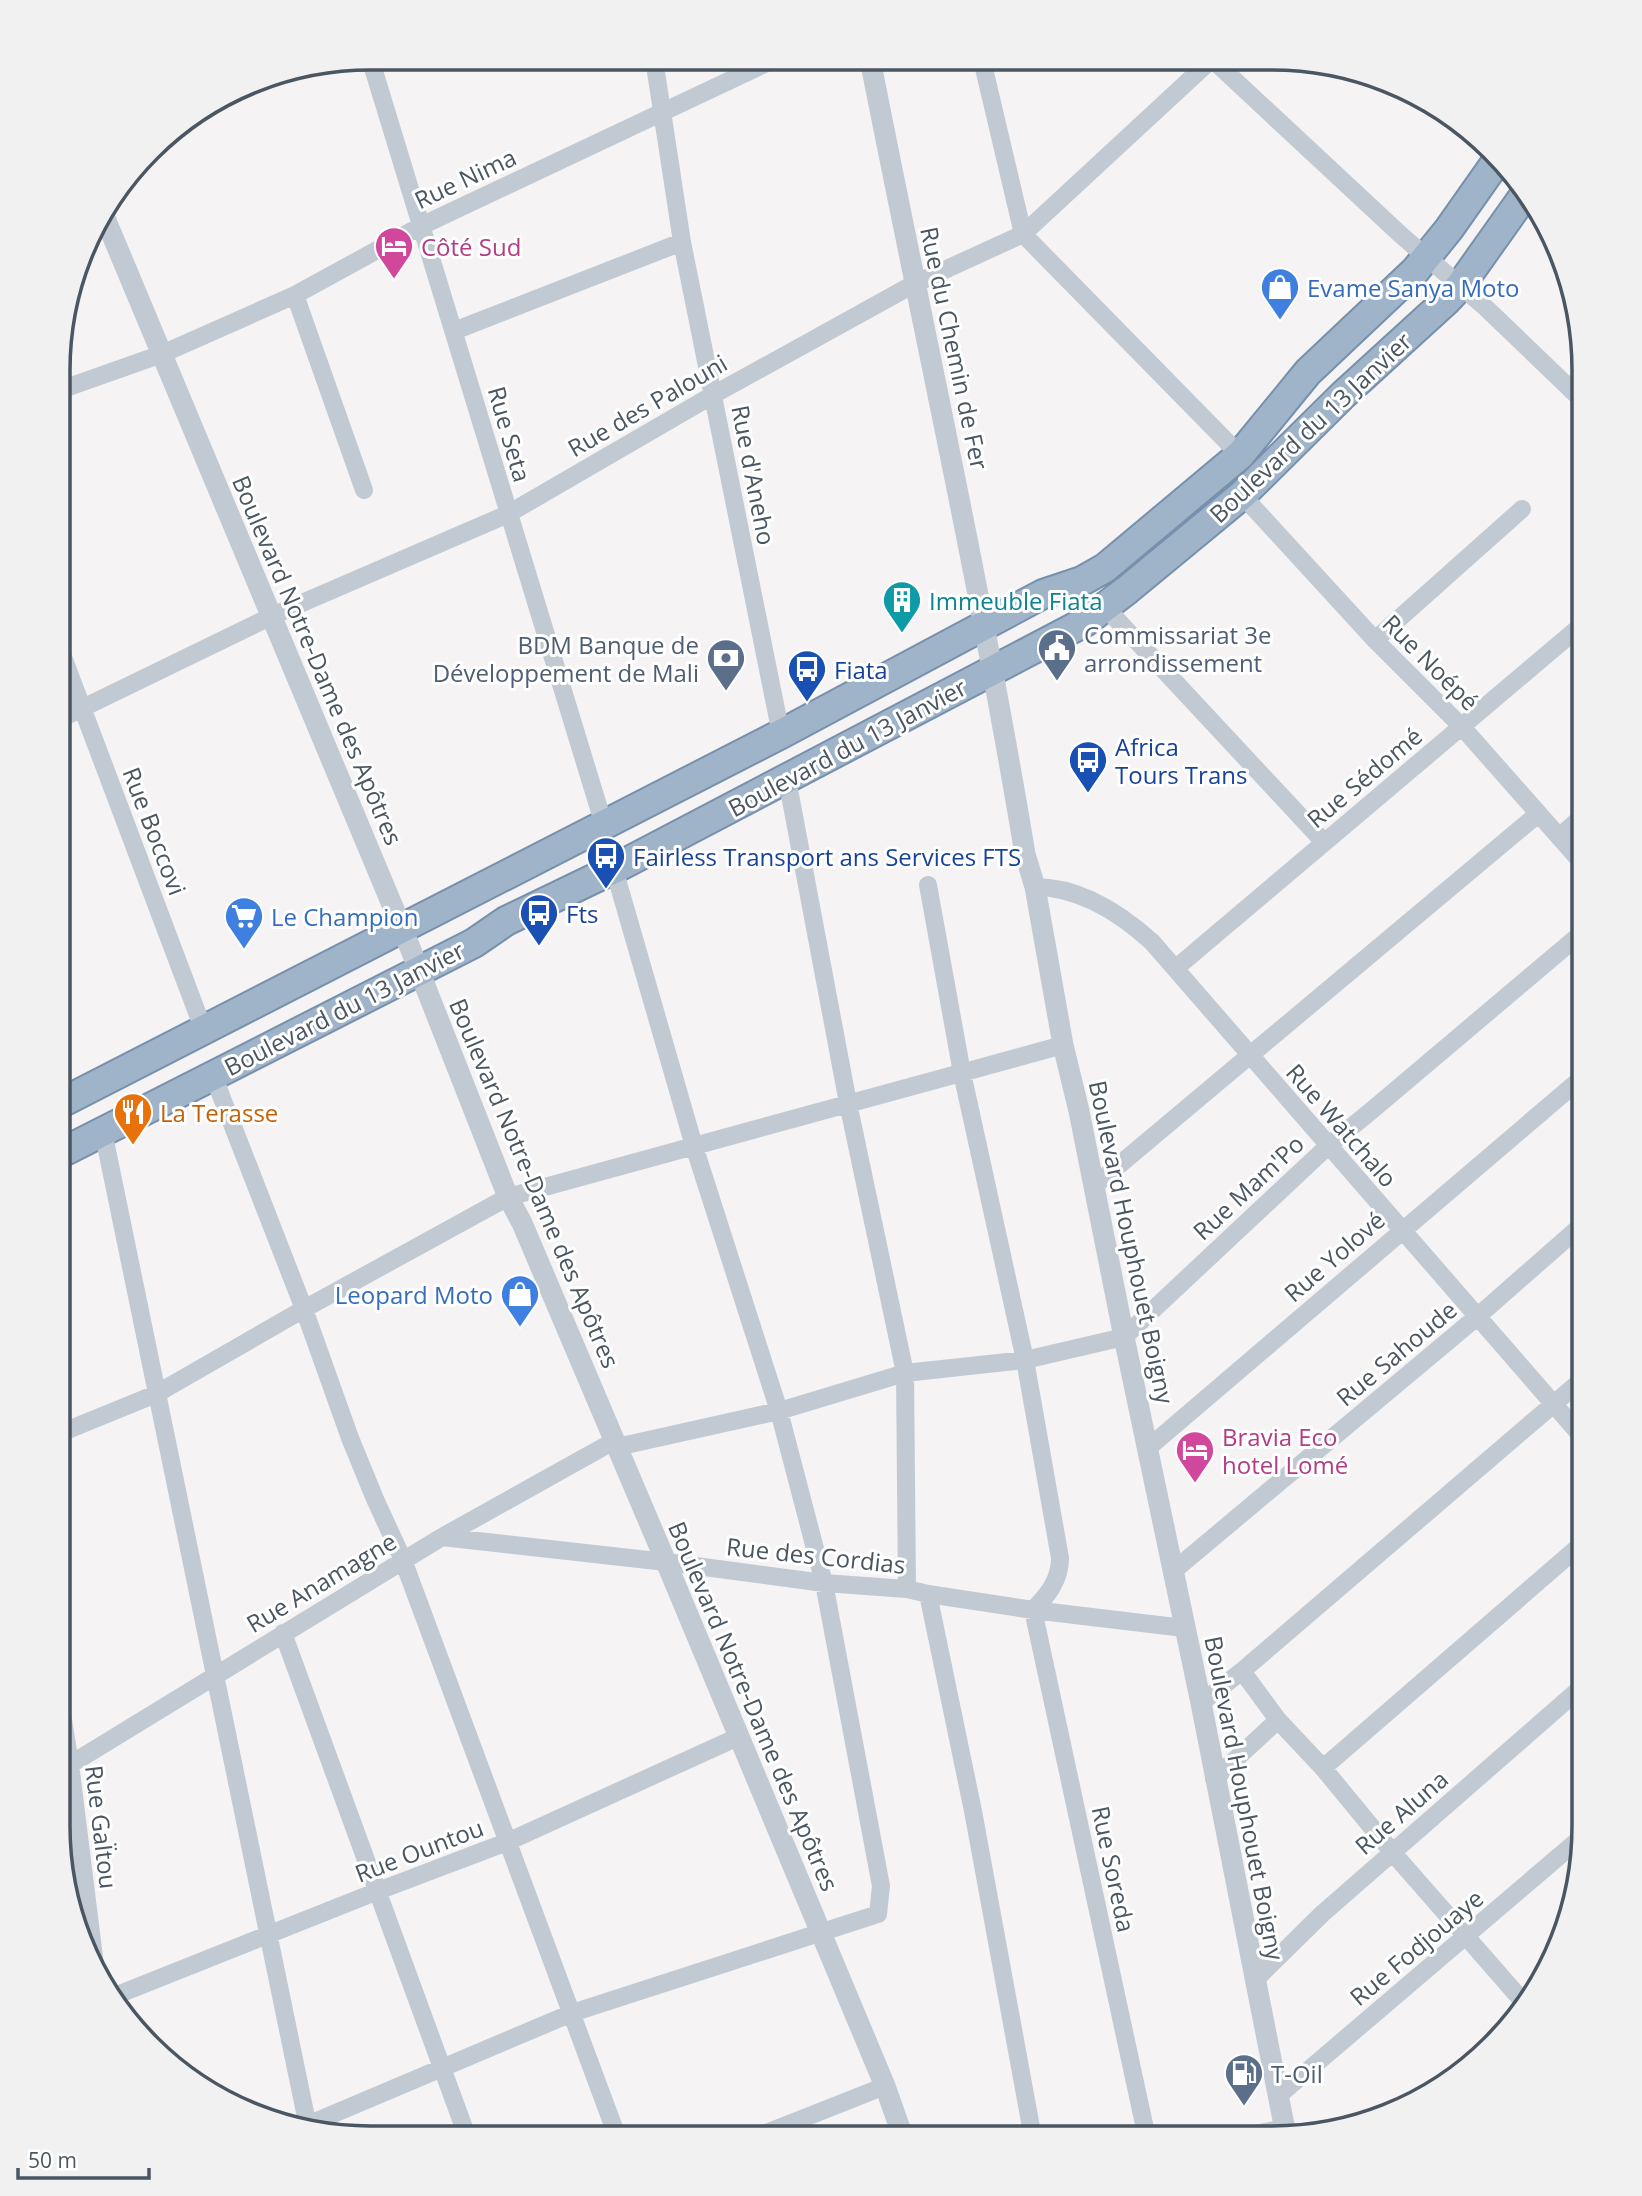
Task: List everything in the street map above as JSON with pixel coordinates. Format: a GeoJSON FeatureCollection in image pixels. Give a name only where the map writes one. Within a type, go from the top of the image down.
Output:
{"type":"FeatureCollection","features":[{"type":"Feature","properties":{"kind":"highway","name":"Boulevard du 13 Janvier"},"geometry":{"type":"LineString","coordinates":[[70,1148],[474,943],[506,921],[614,869],[787,779],[989,647],[1043,594],[1082,581],[1105,568],[1240,455],[1308,372],[1400,287],[1444,272],[1494,169]]}},
{"type":"Feature","properties":{"kind":"highway","name":"Boulevard du 13 Janvier"},"geometry":{"type":"LineString","coordinates":[[70,1098],[781,734],[989,647],[1085,622],[1242,495],[1343,394],[1444,272],[1518,200]]}},
{"type":"Feature","properties":{"kind":"street","name":"Rue Seta"},"geometry":{"type":"LineString","coordinates":[[374,70],[604,825]]}},
{"type":"Feature","properties":{"kind":"street","name":"Rue d'Aneho"},"geometry":{"type":"LineString","coordinates":[[655,70],[682,242],[781,734]]}},
{"type":"Feature","properties":{"kind":"street","name":"Rue Nima"},"geometry":{"type":"LineString","coordinates":[[70,386],[162,354],[295,295],[421,226],[752,70]]}},
{"type":"Feature","properties":{"kind":"street","name":"Rue du Chemin de Fer"},"geometry":{"type":"LineString","coordinates":[[872,70],[989,647]]}},
{"type":"Feature","properties":{"kind":"street"},"geometry":{"type":"LineString","coordinates":[[984,70],[1023,234],[1240,455]]}},
{"type":"Feature","properties":{"kind":"street","name":"Rue des Palouni"},"geometry":{"type":"LineString","coordinates":[[70,714],[272,616],[508,514],[713,395],[914,284],[1023,234],[1201,70]]}},
{"type":"Feature","properties":{"kind":"street"},"geometry":{"type":"LineString","coordinates":[[1223,70],[1572,390]]}},
{"type":"Feature","properties":{"kind":"street","name":"Boulevard Notre-Dame des Apôtres"},"geometry":{"type":"LineString","coordinates":[[108,225],[419,971],[508,1197],[522,1223],[666,1562],[885,2086],[899,2126]]}},
{"type":"Feature","properties":{"kind":"street"},"geometry":{"type":"LineString","coordinates":[[454,331],[682,242]]}},
{"type":"Feature","properties":{"kind":"street"},"geometry":{"type":"LineString","coordinates":[[295,295],[364,490]]}},
{"type":"Feature","properties":{"kind":"street","name":"Rue Noépé"},"geometry":{"type":"LineString","coordinates":[[1242,495],[1375,640],[1462,727],[1572,852]]}},
{"type":"Feature","properties":{"kind":"street"},"geometry":{"type":"LineString","coordinates":[[1375,640],[1522,509]]}},
{"type":"Feature","properties":{"kind":"street"},"geometry":{"type":"LineString","coordinates":[[1105,608],[1324,842]]}},
{"type":"Feature","properties":{"kind":"street","name":"Rue Sédomé"},"geometry":{"type":"LineString","coordinates":[[1176,968],[1572,633]]}},
{"type":"Feature","properties":{"kind":"street","name":"Boulevard Houphouet Boigny"},"geometry":{"type":"LineString","coordinates":[[989,647],[1025,855],[1035,887],[1063,1045],[1079,1111],[1201,1703],[1285,2125]]}},
{"type":"Feature","properties":{"kind":"street","name":"Rue Boccovi"},"geometry":{"type":"LineString","coordinates":[[70,675],[204,1031]]}},
{"type":"Feature","properties":{"kind":"street"},"geometry":{"type":"LineString","coordinates":[[787,779],[848,1103],[905,1373],[907,1589]]}},
{"type":"Feature","properties":{"kind":"street"},"geometry":{"type":"LineString","coordinates":[[1094,1186],[1538,814]]}},
{"type":"Feature","properties":{"kind":"street"},"geometry":{"type":"LineString","coordinates":[[1559,837],[1572,826]]}},
{"type":"Feature","properties":{"kind":"street"},"geometry":{"type":"LineString","coordinates":[[318,2121],[572,2013],[878,1914],[881,1886],[824,1583],[779,1411],[694,1146],[614,869]]}},
{"type":"Feature","properties":{"kind":"street"},"geometry":{"type":"LineString","coordinates":[[928,885],[961,1073],[1025,1360],[1060,1558],[1060,1566],[1049,1594],[1033,1610]]}},
{"type":"Feature","properties":{"kind":"street","name":"Rue Watchalo"},"geometry":{"type":"LineString","coordinates":[[1035,887],[1053,887],[1109,909],[1129,922],[1176,968],[1249,1056],[1572,1425]]}},
{"type":"Feature","properties":{"kind":"street","name":"Rue Mam'Po"},"geometry":{"type":"LineString","coordinates":[[1124,1337],[1328,1146],[1572,941]]}},
{"type":"Feature","properties":{"kind":"street"},"geometry":{"type":"LineString","coordinates":[[70,1429],[156,1394],[508,1197],[1063,1045]]}},
{"type":"Feature","properties":{"kind":"street"},"geometry":{"type":"LineString","coordinates":[[213,1075],[304,1309],[355,1450],[403,1560],[613,2126]]}},
{"type":"Feature","properties":{"kind":"street","name":"Rue Yolové"},"geometry":{"type":"LineString","coordinates":[[1148,1448],[1572,1086]]}},
{"type":"Feature","properties":{"kind":"street"},"geometry":{"type":"LineString","coordinates":[[103,1131],[305,2118]]}},
{"type":"Feature","properties":{"kind":"street","name":"Rue Sahoude"},"geometry":{"type":"LineString","coordinates":[[1172,1572],[1478,1316],[1572,1234]]}},
{"type":"Feature","properties":{"kind":"street"},"geometry":{"type":"LineString","coordinates":[[1025,1360],[1124,1337]]}},
{"type":"Feature","properties":{"kind":"street","name":"Rue Anamagne"},"geometry":{"type":"LineString","coordinates":[[70,1764],[442,1537],[616,1444],[779,1411],[905,1373],[1025,1360]]}},
{"type":"Feature","properties":{"kind":"street"},"geometry":{"type":"LineString","coordinates":[[1201,1703],[1242,1671],[1572,1388]]}},
{"type":"Feature","properties":{"kind":"street","name":"Rue des Cordias"},"geometry":{"type":"LineString","coordinates":[[442,1537],[824,1583],[907,1589],[1033,1610],[1184,1628]]}},
{"type":"Feature","properties":{"kind":"street"},"geometry":{"type":"LineString","coordinates":[[1323,1768],[1572,1552]]}},
{"type":"Feature","properties":{"kind":"street"},"geometry":{"type":"LineString","coordinates":[[928,1594],[973,1811],[1031,2126]]}},
{"type":"Feature","properties":{"kind":"street","name":"Rue Soreda"},"geometry":{"type":"LineString","coordinates":[[1033,1610],[1144,2126]]}},
{"type":"Feature","properties":{"kind":"street"},"geometry":{"type":"LineString","coordinates":[[283,1633],[463,2126]]}},
{"type":"Feature","properties":{"kind":"street"},"geometry":{"type":"LineString","coordinates":[[1242,1671],[1278,1720],[1323,1768],[1392,1853],[1518,1996]]}},
{"type":"Feature","properties":{"kind":"street","name":"Rue Aluna"},"geometry":{"type":"LineString","coordinates":[[1255,1980],[1322,1913],[1572,1696]]}},
{"type":"Feature","properties":{"kind":"street"},"geometry":{"type":"LineString","coordinates":[[1214,1779],[1278,1720]]}},
{"type":"Feature","properties":{"kind":"street","name":"Rue Ountou"},"geometry":{"type":"LineString","coordinates":[[122,1993],[508,1842],[738,1737]]}},
{"type":"Feature","properties":{"kind":"street","name":"Rue GaÏtou"},"geometry":{"type":"LineString","coordinates":[[70,1806],[90,1932]]}},
{"type":"Feature","properties":{"kind":"street","name":"Rue Fodjouaye"},"geometry":{"type":"LineString","coordinates":[[1278,2096],[1571,1846]]}},
{"type":"Feature","properties":{"kind":"street"},"geometry":{"type":"LineString","coordinates":[[784,2126],[885,2086]]}},
{"type":"Feature","properties":{"kind":"place","name":"Côté Sud"},"geometry":{"type":"Point","coordinates":[394,280]}},
{"type":"Feature","properties":{"kind":"place","name":"Evame Sanya Moto"},"geometry":{"type":"Point","coordinates":[1280,321]}},
{"type":"Feature","properties":{"kind":"place","name":"Immeuble Fiata"},"geometry":{"type":"Point","coordinates":[902,634]}},
{"type":"Feature","properties":{"kind":"place","name":"Commissariat 3e arrondissement"},"geometry":{"type":"Point","coordinates":[1057,682]}},
{"type":"Feature","properties":{"kind":"place","name":"BDM Banque de Développement de Mali"},"geometry":{"type":"Point","coordinates":[726,692]}},
{"type":"Feature","properties":{"kind":"place","name":"Fiata"},"geometry":{"type":"Point","coordinates":[807,703]}},
{"type":"Feature","properties":{"kind":"place","name":"Africa Tours Trans"},"geometry":{"type":"Point","coordinates":[1088,794]}},
{"type":"Feature","properties":{"kind":"place","name":"Fairless Transport ans Services FTS"},"geometry":{"type":"Point","coordinates":[606,890]}},
{"type":"Feature","properties":{"kind":"place","name":"Fts"},"geometry":{"type":"Point","coordinates":[539,947]}},
{"type":"Feature","properties":{"kind":"place","name":"Le Champion"},"geometry":{"type":"Point","coordinates":[244,950]}},
{"type":"Feature","properties":{"kind":"place","name":"La Terasse"},"geometry":{"type":"Point","coordinates":[133,1146]}},
{"type":"Feature","properties":{"kind":"place","name":"Leopard Moto"},"geometry":{"type":"Point","coordinates":[520,1328]}},
{"type":"Feature","properties":{"kind":"place","name":"Bravia Eco hotel Lomé"},"geometry":{"type":"Point","coordinates":[1195,1484]}},
{"type":"Feature","properties":{"kind":"place","name":"T-Oil"},"geometry":{"type":"Point","coordinates":[1244,2107]}}]}
